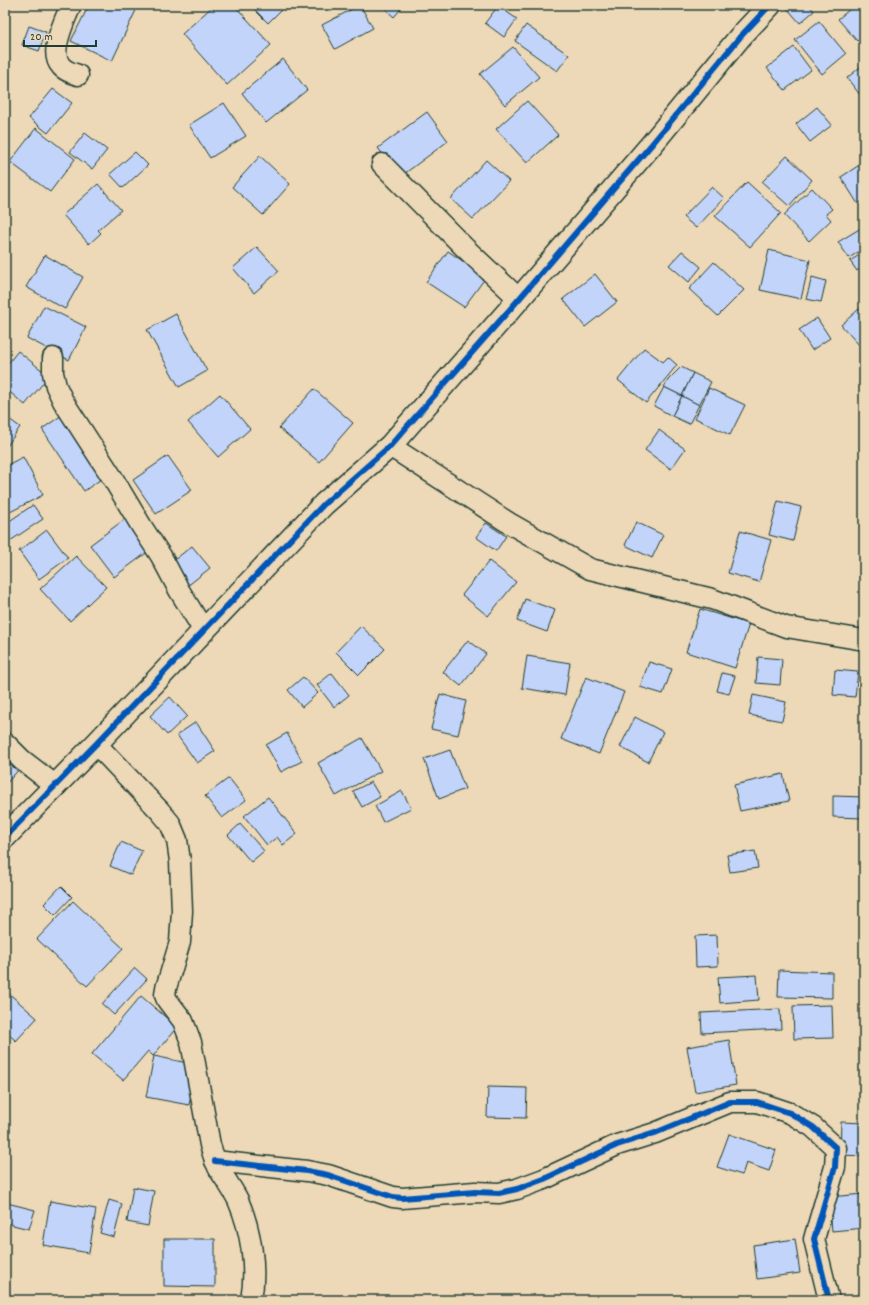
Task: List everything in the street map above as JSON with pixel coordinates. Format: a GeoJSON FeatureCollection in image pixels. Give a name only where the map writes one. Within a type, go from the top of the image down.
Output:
{"type":"FeatureCollection","features":[{"type":"Feature","properties":{"kind":"street"},"geometry":{"type":"LineString","coordinates":[[71,5],[57,42],[56,57],[61,67],[70,73],[78,75]]}},
{"type":"Feature","properties":{"kind":"street"},"geometry":{"type":"LineString","coordinates":[[5,837],[56,786],[324,504],[390,446],[652,144],[740,37],[770,5]]}},
{"type":"Feature","properties":{"kind":"street"},"geometry":{"type":"LineString","coordinates":[[382,164],[464,247],[519,299]]}},
{"type":"Feature","properties":{"kind":"street"},"geometry":{"type":"LineString","coordinates":[[54,358],[53,373],[56,386],[63,401],[112,476],[161,556],[179,590],[204,631]]}},
{"type":"Feature","properties":{"kind":"street"},"geometry":{"type":"LineString","coordinates":[[390,446],[509,523],[590,569],[712,599],[786,627],[864,640]]}},
{"type":"Feature","properties":{"kind":"street"},"geometry":{"type":"LineString","coordinates":[[5,743],[22,760],[56,786]]}},
{"type":"Feature","properties":{"kind":"street"},"geometry":{"type":"LineString","coordinates":[[96,744],[160,811],[170,823],[177,840],[180,860],[182,904],[180,942],[165,995],[182,1021],[191,1042],[210,1145],[215,1161],[238,1200],[245,1221],[250,1242],[252,1260],[253,1276],[251,1300]]}},
{"type":"Feature","properties":{"kind":"street"},"geometry":{"type":"LineString","coordinates":[[215,1161],[307,1171],[328,1176],[393,1197],[402,1198],[475,1192],[499,1194],[517,1190],[617,1145],[655,1133],[730,1102],[758,1102],[804,1121],[813,1127],[836,1148],[835,1167],[814,1239],[829,1300]]}},
{"type":"Feature","properties":{"kind":"building"},"geometry":{"type":"Polygon","coordinates":[[[89,5],[130,5],[137,8],[112,61],[71,41],[89,5]]]}},
{"type":"Feature","properties":{"kind":"building"},"geometry":{"type":"Polygon","coordinates":[[[214,5],[234,5],[271,45],[227,85],[182,34],[214,5]]]}},
{"type":"Feature","properties":{"kind":"building"},"geometry":{"type":"Polygon","coordinates":[[[250,5],[286,5],[268,23],[250,5]]]}},
{"type":"Feature","properties":{"kind":"building"},"geometry":{"type":"Polygon","coordinates":[[[360,5],[373,28],[335,49],[322,25],[360,5]]]}},
{"type":"Feature","properties":{"kind":"building"},"geometry":{"type":"Polygon","coordinates":[[[381,5],[404,5],[394,17],[381,5]]]}},
{"type":"Feature","properties":{"kind":"building"},"geometry":{"type":"Polygon","coordinates":[[[790,5],[809,5],[814,11],[800,23],[787,8],[790,5]]]}},
{"type":"Feature","properties":{"kind":"building"},"geometry":{"type":"Polygon","coordinates":[[[855,5],[864,5],[864,36],[857,41],[838,19],[855,5]]]}},
{"type":"Feature","properties":{"kind":"building"},"geometry":{"type":"Polygon","coordinates":[[[498,6],[517,19],[504,37],[485,23],[498,6]]]}},
{"type":"Feature","properties":{"kind":"building"},"geometry":{"type":"Polygon","coordinates":[[[819,21],[846,54],[822,74],[795,40],[819,21]]]}},
{"type":"Feature","properties":{"kind":"building"},"geometry":{"type":"Polygon","coordinates":[[[526,25],[569,55],[557,71],[515,41],[526,25]]]}},
{"type":"Feature","properties":{"kind":"building"},"geometry":{"type":"Polygon","coordinates":[[[29,26],[46,32],[39,51],[22,45],[29,26]]]}},
{"type":"Feature","properties":{"kind":"building"},"geometry":{"type":"Polygon","coordinates":[[[513,47],[539,77],[505,105],[480,74],[513,47]]]}},
{"type":"Feature","properties":{"kind":"building"},"geometry":{"type":"Polygon","coordinates":[[[794,47],[811,70],[785,90],[767,68],[794,47]]]}},
{"type":"Feature","properties":{"kind":"building"},"geometry":{"type":"Polygon","coordinates":[[[283,59],[307,90],[266,123],[242,93],[283,59]]]}},
{"type":"Feature","properties":{"kind":"building"},"geometry":{"type":"Polygon","coordinates":[[[864,64],[864,100],[847,78],[864,64]]]}},
{"type":"Feature","properties":{"kind":"building"},"geometry":{"type":"Polygon","coordinates":[[[53,89],[72,103],[48,133],[29,118],[53,89]]]}},
{"type":"Feature","properties":{"kind":"building"},"geometry":{"type":"Polygon","coordinates":[[[527,101],[558,135],[527,163],[496,129],[527,101]]]}},
{"type":"Feature","properties":{"kind":"building"},"geometry":{"type":"Polygon","coordinates":[[[224,103],[246,136],[210,158],[189,125],[224,103]]]}},
{"type":"Feature","properties":{"kind":"building"},"geometry":{"type":"Polygon","coordinates":[[[817,107],[832,125],[810,142],[796,124],[817,107]]]}},
{"type":"Feature","properties":{"kind":"building"},"geometry":{"type":"Polygon","coordinates":[[[427,112],[448,141],[400,177],[378,148],[427,112]]]}},
{"type":"Feature","properties":{"kind":"building"},"geometry":{"type":"Polygon","coordinates":[[[36,128],[75,159],[50,192],[10,162],[36,128]]]}},
{"type":"Feature","properties":{"kind":"building"},"geometry":{"type":"Polygon","coordinates":[[[85,133],[107,150],[92,169],[70,152],[85,133]]]}},
{"type":"Feature","properties":{"kind":"building"},"geometry":{"type":"Polygon","coordinates":[[[135,152],[148,165],[123,188],[110,174],[135,152]]]}},
{"type":"Feature","properties":{"kind":"building"},"geometry":{"type":"Polygon","coordinates":[[[260,156],[290,184],[263,215],[232,187],[260,156]]]}},
{"type":"Feature","properties":{"kind":"building"},"geometry":{"type":"Polygon","coordinates":[[[787,156],[812,180],[789,206],[762,182],[787,156]]]}},
{"type":"Feature","properties":{"kind":"building"},"geometry":{"type":"Polygon","coordinates":[[[486,160],[509,181],[473,219],[451,199],[486,160]]]}},
{"type":"Feature","properties":{"kind":"building"},"geometry":{"type":"Polygon","coordinates":[[[861,164],[864,169],[864,200],[858,204],[841,177],[861,164]]]}},
{"type":"Feature","properties":{"kind":"building"},"geometry":{"type":"Polygon","coordinates":[[[747,182],[781,213],[750,247],[715,216],[747,182]]]}},
{"type":"Feature","properties":{"kind":"building"},"geometry":{"type":"Polygon","coordinates":[[[98,184],[121,210],[98,230],[101,233],[89,244],[63,215],[98,184]]]}},
{"type":"Feature","properties":{"kind":"building"},"geometry":{"type":"Polygon","coordinates":[[[712,187],[724,198],[696,228],[683,217],[712,187]]]}},
{"type":"Feature","properties":{"kind":"building"},"geometry":{"type":"Polygon","coordinates":[[[812,188],[832,209],[826,214],[831,220],[809,241],[784,215],[812,188]]]}},
{"type":"Feature","properties":{"kind":"building"},"geometry":{"type":"Polygon","coordinates":[[[861,228],[864,232],[864,248],[849,258],[838,242],[861,228]]]}},
{"type":"Feature","properties":{"kind":"building"},"geometry":{"type":"Polygon","coordinates":[[[257,247],[279,271],[254,293],[233,268],[257,247]]]}},
{"type":"Feature","properties":{"kind":"building"},"geometry":{"type":"Polygon","coordinates":[[[769,250],[810,260],[801,299],[760,290],[769,250]]]}},
{"type":"Feature","properties":{"kind":"building"},"geometry":{"type":"Polygon","coordinates":[[[448,251],[486,277],[464,307],[426,282],[448,251]]]}},
{"type":"Feature","properties":{"kind":"building"},"geometry":{"type":"Polygon","coordinates":[[[682,251],[701,267],[689,282],[669,265],[682,251]]]}},
{"type":"Feature","properties":{"kind":"building"},"geometry":{"type":"Polygon","coordinates":[[[864,252],[864,266],[857,271],[850,261],[864,252]]]}},
{"type":"Feature","properties":{"kind":"building"},"geometry":{"type":"Polygon","coordinates":[[[45,255],[83,277],[65,309],[26,287],[45,255]]]}},
{"type":"Feature","properties":{"kind":"building"},"geometry":{"type":"Polygon","coordinates":[[[714,262],[744,290],[718,316],[689,289],[714,262]]]}},
{"type":"Feature","properties":{"kind":"building"},"geometry":{"type":"Polygon","coordinates":[[[595,274],[617,302],[585,327],[563,299],[595,274]]]}},
{"type":"Feature","properties":{"kind":"building"},"geometry":{"type":"Polygon","coordinates":[[[812,277],[826,281],[821,302],[806,299],[812,277]]]}},
{"type":"Feature","properties":{"kind":"building"},"geometry":{"type":"Polygon","coordinates":[[[44,306],[86,327],[69,360],[27,338],[44,306]]]}},
{"type":"Feature","properties":{"kind":"building"},"geometry":{"type":"Polygon","coordinates":[[[859,309],[864,314],[864,342],[860,346],[841,325],[859,309]]]}},
{"type":"Feature","properties":{"kind":"building"},"geometry":{"type":"Polygon","coordinates":[[[176,314],[207,371],[179,387],[147,330],[176,314]]]}},
{"type":"Feature","properties":{"kind":"building"},"geometry":{"type":"Polygon","coordinates":[[[817,318],[830,338],[812,350],[799,330],[817,318]]]}},
{"type":"Feature","properties":{"kind":"building"},"geometry":{"type":"Polygon","coordinates":[[[644,348],[663,362],[668,357],[677,365],[646,403],[618,380],[644,348]]]}},
{"type":"Feature","properties":{"kind":"building"},"geometry":{"type":"Polygon","coordinates":[[[18,351],[49,376],[25,405],[5,388],[5,367],[18,351]]]}},
{"type":"Feature","properties":{"kind":"building"},"geometry":{"type":"Polygon","coordinates":[[[681,367],[693,373],[682,396],[664,387],[669,379],[681,367]]]}},
{"type":"Feature","properties":{"kind":"building"},"geometry":{"type":"Polygon","coordinates":[[[693,373],[711,382],[699,405],[682,396],[693,373]]]}},
{"type":"Feature","properties":{"kind":"building"},"geometry":{"type":"Polygon","coordinates":[[[664,387],[682,396],[672,416],[654,406],[664,387]]]}},
{"type":"Feature","properties":{"kind":"building"},"geometry":{"type":"Polygon","coordinates":[[[709,388],[745,405],[730,435],[695,418],[709,388]]]}},
{"type":"Feature","properties":{"kind":"building"},"geometry":{"type":"Polygon","coordinates":[[[314,389],[353,423],[319,462],[279,428],[314,389]]]}},
{"type":"Feature","properties":{"kind":"building"},"geometry":{"type":"Polygon","coordinates":[[[220,394],[250,429],[218,457],[188,422],[220,394]]]}},
{"type":"Feature","properties":{"kind":"building"},"geometry":{"type":"Polygon","coordinates":[[[682,396],[699,405],[689,424],[672,416],[682,396]]]}},
{"type":"Feature","properties":{"kind":"building"},"geometry":{"type":"Polygon","coordinates":[[[65,413],[107,475],[84,491],[42,429],[65,413]]]}},
{"type":"Feature","properties":{"kind":"building"},"geometry":{"type":"Polygon","coordinates":[[[5,416],[20,427],[5,449],[5,416]]]}},
{"type":"Feature","properties":{"kind":"building"},"geometry":{"type":"Polygon","coordinates":[[[659,430],[685,449],[671,469],[645,450],[659,430]]]}},
{"type":"Feature","properties":{"kind":"building"},"geometry":{"type":"Polygon","coordinates":[[[168,456],[192,490],[156,514],[133,480],[168,456]]]}},
{"type":"Feature","properties":{"kind":"building"},"geometry":{"type":"Polygon","coordinates":[[[23,457],[43,495],[10,512],[5,502],[5,466],[23,457]]]}},
{"type":"Feature","properties":{"kind":"building"},"geometry":{"type":"Polygon","coordinates":[[[778,501],[801,507],[793,541],[769,535],[778,501]]]}},
{"type":"Feature","properties":{"kind":"building"},"geometry":{"type":"Polygon","coordinates":[[[33,505],[43,519],[10,541],[5,535],[5,524],[33,505]]]}},
{"type":"Feature","properties":{"kind":"building"},"geometry":{"type":"Polygon","coordinates":[[[125,519],[149,551],[114,577],[90,545],[125,519]]]}},
{"type":"Feature","properties":{"kind":"building"},"geometry":{"type":"Polygon","coordinates":[[[636,522],[663,535],[652,558],[625,545],[636,522]]]}},
{"type":"Feature","properties":{"kind":"building"},"geometry":{"type":"Polygon","coordinates":[[[486,523],[506,536],[496,551],[476,537],[486,523]]]}},
{"type":"Feature","properties":{"kind":"building"},"geometry":{"type":"Polygon","coordinates":[[[47,530],[68,558],[39,579],[19,551],[47,530]]]}},
{"type":"Feature","properties":{"kind":"building"},"geometry":{"type":"Polygon","coordinates":[[[740,531],[771,540],[759,582],[728,573],[740,531]]]}},
{"type":"Feature","properties":{"kind":"building"},"geometry":{"type":"Polygon","coordinates":[[[192,546],[210,568],[186,587],[168,565],[192,546]]]}},
{"type":"Feature","properties":{"kind":"building"},"geometry":{"type":"Polygon","coordinates":[[[76,556],[106,587],[70,621],[40,589],[76,556]]]}},
{"type":"Feature","properties":{"kind":"building"},"geometry":{"type":"Polygon","coordinates":[[[489,561],[516,582],[488,616],[462,595],[489,561]]]}},
{"type":"Feature","properties":{"kind":"building"},"geometry":{"type":"Polygon","coordinates":[[[525,599],[555,610],[547,632],[517,621],[525,599]]]}},
{"type":"Feature","properties":{"kind":"building"},"geometry":{"type":"Polygon","coordinates":[[[700,609],[749,624],[735,668],[686,652],[700,609]]]}},
{"type":"Feature","properties":{"kind":"building"},"geometry":{"type":"Polygon","coordinates":[[[361,626],[385,649],[359,675],[336,652],[361,626]]]}},
{"type":"Feature","properties":{"kind":"building"},"geometry":{"type":"Polygon","coordinates":[[[468,640],[486,654],[461,686],[443,672],[468,640]]]}},
{"type":"Feature","properties":{"kind":"building"},"geometry":{"type":"Polygon","coordinates":[[[527,656],[570,663],[565,695],[522,688],[527,656]]]}},
{"type":"Feature","properties":{"kind":"building"},"geometry":{"type":"Polygon","coordinates":[[[758,657],[782,659],[780,685],[756,683],[758,657]]]}},
{"type":"Feature","properties":{"kind":"building"},"geometry":{"type":"Polygon","coordinates":[[[649,662],[672,669],[663,694],[640,687],[649,662]]]}},
{"type":"Feature","properties":{"kind":"building"},"geometry":{"type":"Polygon","coordinates":[[[835,670],[858,672],[855,697],[833,695],[835,670]]]}},
{"type":"Feature","properties":{"kind":"building"},"geometry":{"type":"Polygon","coordinates":[[[332,673],[349,695],[334,707],[317,685],[332,673]]]}},
{"type":"Feature","properties":{"kind":"building"},"geometry":{"type":"Polygon","coordinates":[[[722,673],[735,676],[729,694],[717,691],[722,673]]]}},
{"type":"Feature","properties":{"kind":"building"},"geometry":{"type":"Polygon","coordinates":[[[303,677],[318,693],[302,707],[288,690],[303,677]]]}},
{"type":"Feature","properties":{"kind":"building"},"geometry":{"type":"Polygon","coordinates":[[[586,677],[624,692],[599,754],[561,739],[586,677]]]}},
{"type":"Feature","properties":{"kind":"building"},"geometry":{"type":"Polygon","coordinates":[[[440,694],[466,701],[458,735],[431,729],[440,694]]]}},
{"type":"Feature","properties":{"kind":"building"},"geometry":{"type":"Polygon","coordinates":[[[753,695],[786,702],[782,721],[749,715],[753,695]]]}},
{"type":"Feature","properties":{"kind":"building"},"geometry":{"type":"Polygon","coordinates":[[[170,697],[187,716],[167,735],[150,716],[170,697]]]}},
{"type":"Feature","properties":{"kind":"building"},"geometry":{"type":"Polygon","coordinates":[[[635,717],[663,732],[648,762],[620,747],[635,717]]]}},
{"type":"Feature","properties":{"kind":"building"},"geometry":{"type":"Polygon","coordinates":[[[196,722],[215,751],[197,763],[177,735],[196,722]]]}},
{"type":"Feature","properties":{"kind":"building"},"geometry":{"type":"Polygon","coordinates":[[[287,733],[302,761],[281,772],[266,745],[287,733]]]}},
{"type":"Feature","properties":{"kind":"building"},"geometry":{"type":"Polygon","coordinates":[[[362,738],[381,771],[336,796],[318,763],[362,738]]]}},
{"type":"Feature","properties":{"kind":"building"},"geometry":{"type":"Polygon","coordinates":[[[450,750],[465,789],[439,799],[424,759],[450,750]]]}},
{"type":"Feature","properties":{"kind":"building"},"geometry":{"type":"Polygon","coordinates":[[[5,753],[21,767],[5,785],[5,753]]]}},
{"type":"Feature","properties":{"kind":"building"},"geometry":{"type":"Polygon","coordinates":[[[783,774],[789,801],[740,811],[734,785],[783,774]]]}},
{"type":"Feature","properties":{"kind":"building"},"geometry":{"type":"Polygon","coordinates":[[[229,778],[246,800],[222,818],[205,796],[229,778]]]}},
{"type":"Feature","properties":{"kind":"building"},"geometry":{"type":"Polygon","coordinates":[[[371,782],[380,797],[362,807],[353,791],[371,782]]]}},
{"type":"Feature","properties":{"kind":"building"},"geometry":{"type":"Polygon","coordinates":[[[402,791],[411,808],[383,822],[375,806],[402,791]]]}},
{"type":"Feature","properties":{"kind":"building"},"geometry":{"type":"Polygon","coordinates":[[[833,796],[864,797],[864,818],[833,817],[833,796]]]}},
{"type":"Feature","properties":{"kind":"building"},"geometry":{"type":"Polygon","coordinates":[[[268,797],[297,834],[283,845],[277,837],[267,845],[244,816],[268,797]]]}},
{"type":"Feature","properties":{"kind":"building"},"geometry":{"type":"Polygon","coordinates":[[[240,824],[264,851],[251,862],[228,835],[240,824]]]}},
{"type":"Feature","properties":{"kind":"building"},"geometry":{"type":"Polygon","coordinates":[[[121,842],[142,851],[131,875],[110,866],[121,842]]]}},
{"type":"Feature","properties":{"kind":"building"},"geometry":{"type":"Polygon","coordinates":[[[755,851],[758,868],[730,872],[727,855],[755,851]]]}},
{"type":"Feature","properties":{"kind":"building"},"geometry":{"type":"Polygon","coordinates":[[[61,886],[72,897],[55,915],[44,904],[61,886]]]}},
{"type":"Feature","properties":{"kind":"building"},"geometry":{"type":"Polygon","coordinates":[[[73,901],[123,948],[87,986],[37,939],[73,901]]]}},
{"type":"Feature","properties":{"kind":"building"},"geometry":{"type":"Polygon","coordinates":[[[717,935],[718,966],[696,967],[695,936],[717,935]]]}},
{"type":"Feature","properties":{"kind":"building"},"geometry":{"type":"Polygon","coordinates":[[[135,968],[147,979],[114,1015],[102,1004],[135,968]]]}},
{"type":"Feature","properties":{"kind":"building"},"geometry":{"type":"Polygon","coordinates":[[[779,970],[832,972],[832,998],[778,997],[779,970]]]}},
{"type":"Feature","properties":{"kind":"building"},"geometry":{"type":"Polygon","coordinates":[[[757,975],[759,1000],[720,1003],[718,977],[757,975]]]}},
{"type":"Feature","properties":{"kind":"building"},"geometry":{"type":"Polygon","coordinates":[[[5,990],[37,1018],[16,1041],[5,1031],[5,990]]]}},
{"type":"Feature","properties":{"kind":"building"},"geometry":{"type":"Polygon","coordinates":[[[141,996],[177,1027],[153,1056],[148,1051],[123,1080],[92,1054],[141,996]]]}},
{"type":"Feature","properties":{"kind":"building"},"geometry":{"type":"Polygon","coordinates":[[[832,1005],[833,1038],[794,1039],[793,1006],[832,1005]]]}},
{"type":"Feature","properties":{"kind":"building"},"geometry":{"type":"Polygon","coordinates":[[[780,1009],[781,1029],[702,1033],[701,1013],[780,1009]]]}},
{"type":"Feature","properties":{"kind":"building"},"geometry":{"type":"Polygon","coordinates":[[[729,1040],[736,1085],[695,1092],[687,1047],[729,1040]]]}},
{"type":"Feature","properties":{"kind":"building"},"geometry":{"type":"Polygon","coordinates":[[[154,1056],[197,1065],[189,1105],[146,1097],[154,1056]]]}},
{"type":"Feature","properties":{"kind":"building"},"geometry":{"type":"Polygon","coordinates":[[[864,1084],[864,1112],[862,1111],[864,1084]]]}},
{"type":"Feature","properties":{"kind":"building"},"geometry":{"type":"Polygon","coordinates":[[[488,1087],[527,1088],[526,1118],[487,1117],[488,1087]]]}},
{"type":"Feature","properties":{"kind":"building"},"geometry":{"type":"Polygon","coordinates":[[[841,1122],[864,1123],[864,1156],[840,1155],[841,1122]]]}},
{"type":"Feature","properties":{"kind":"building"},"geometry":{"type":"Polygon","coordinates":[[[729,1134],[776,1150],[769,1171],[746,1163],[742,1175],[717,1167],[729,1134]]]}},
{"type":"Feature","properties":{"kind":"building"},"geometry":{"type":"Polygon","coordinates":[[[133,1187],[154,1191],[148,1226],[127,1222],[133,1187]]]}},
{"type":"Feature","properties":{"kind":"building"},"geometry":{"type":"Polygon","coordinates":[[[864,1194],[864,1228],[832,1231],[829,1197],[864,1194]]]}},
{"type":"Feature","properties":{"kind":"building"},"geometry":{"type":"Polygon","coordinates":[[[109,1200],[122,1204],[114,1237],[100,1233],[109,1200]]]}},
{"type":"Feature","properties":{"kind":"building"},"geometry":{"type":"Polygon","coordinates":[[[50,1201],[96,1209],[89,1253],[43,1245],[50,1201]]]}},
{"type":"Feature","properties":{"kind":"building"},"geometry":{"type":"Polygon","coordinates":[[[7,1203],[35,1210],[29,1229],[5,1223],[5,1210],[7,1203]]]}},
{"type":"Feature","properties":{"kind":"building"},"geometry":{"type":"Polygon","coordinates":[[[164,1239],[215,1239],[215,1287],[164,1286],[164,1239]]]}},
{"type":"Feature","properties":{"kind":"building"},"geometry":{"type":"Polygon","coordinates":[[[795,1239],[800,1273],[757,1279],[753,1245],[795,1239]]]}},
{"type":"Feature","properties":{"kind":"building"},"geometry":{"type":"Polygon","coordinates":[[[864,1292],[864,1300],[846,1300],[864,1292]]]}},
{"type":"Feature","properties":{"kind":"cycle path"},"geometry":{"type":"LineString","coordinates":[[5,837],[96,744],[324,504],[390,446],[652,144],[740,37],[770,5]]}},
{"type":"Feature","properties":{"kind":"cycle path"},"geometry":{"type":"LineString","coordinates":[[215,1161],[307,1171],[328,1175],[393,1197],[402,1198],[475,1192],[499,1193],[517,1189],[544,1179],[617,1145],[655,1133],[730,1102],[757,1102],[790,1113],[813,1127],[836,1148],[835,1167],[814,1239],[829,1300]]}}]}
